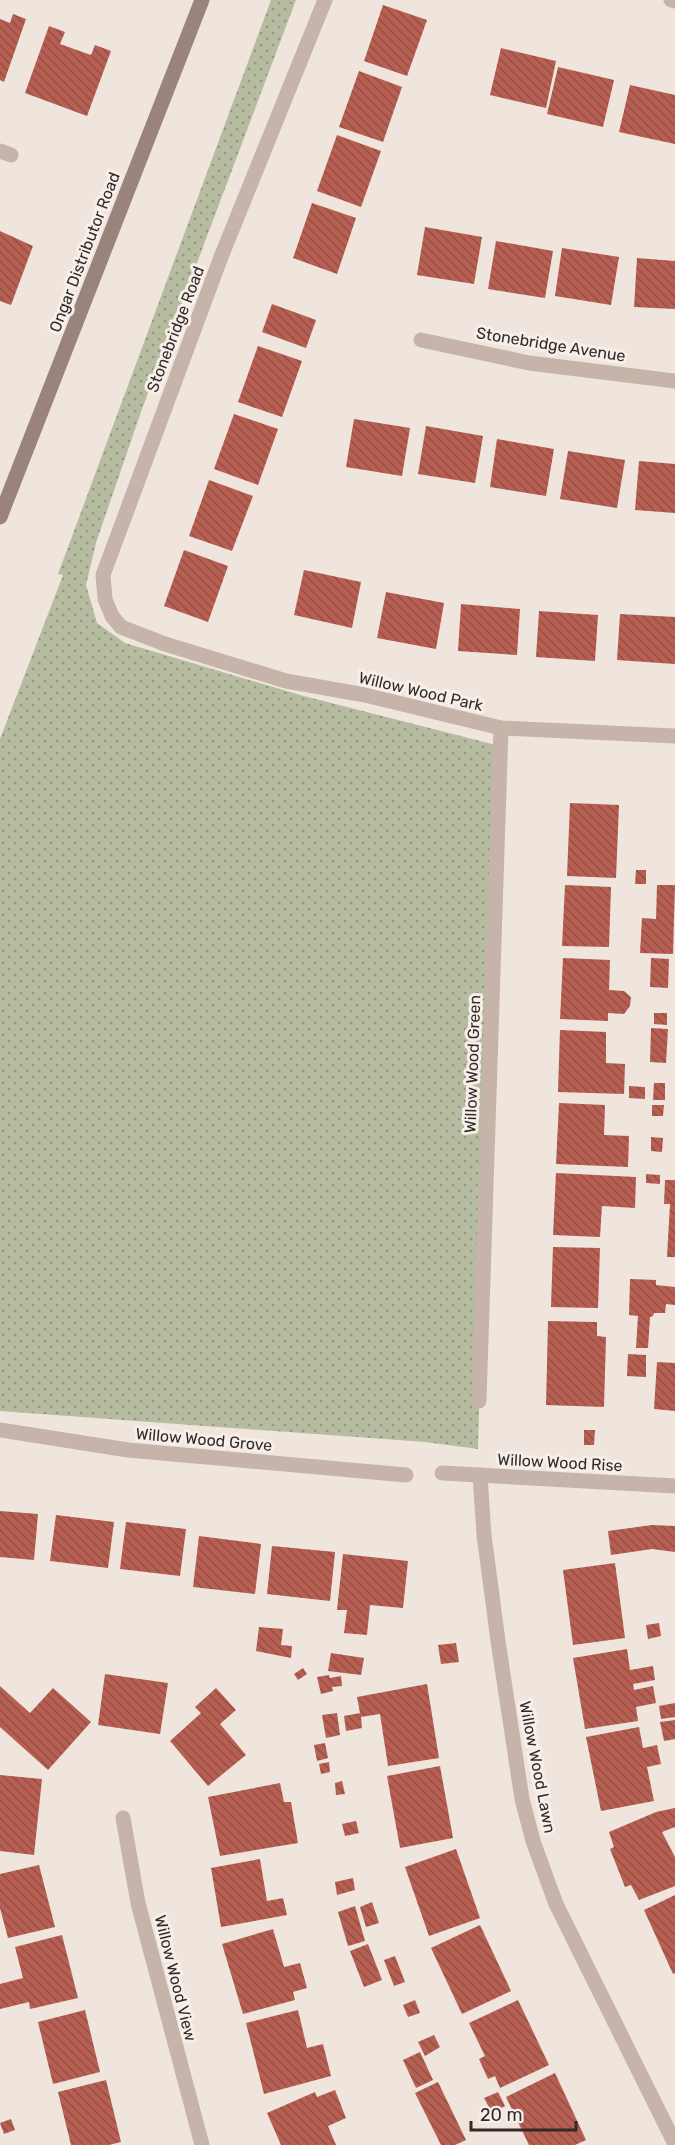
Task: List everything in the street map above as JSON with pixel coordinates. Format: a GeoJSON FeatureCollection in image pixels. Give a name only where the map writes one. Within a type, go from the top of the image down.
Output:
{"type":"FeatureCollection","features":[{"type":"Feature","properties":{"kind":"street","name":"Ongar Distributor Road"},"geometry":{"type":"LineString","coordinates":[[0,517],[202,0]]}},
{"type":"Feature","properties":{"kind":"street","name":"Stonebridge Road"},"geometry":{"type":"LineString","coordinates":[[165,644],[121,627],[112,616],[105,599],[104,575],[221,257],[325,0]]}},
{"type":"Feature","properties":{"kind":"street","name":"Stonebridge Avenue"},"geometry":{"type":"LineString","coordinates":[[421,340],[529,363],[675,381]]}},
{"type":"Feature","properties":{"kind":"street","name":"Willow Wood Park"},"geometry":{"type":"LineString","coordinates":[[165,644],[286,681],[365,695],[501,728],[675,736]]}},
{"type":"Feature","properties":{"kind":"street","name":"Willow Wood Green"},"geometry":{"type":"LineString","coordinates":[[479,1401],[501,728]]}},
{"type":"Feature","properties":{"kind":"street","name":"Willow Wood Grove"},"geometry":{"type":"LineString","coordinates":[[0,1430],[128,1450],[406,1475]]}},
{"type":"Feature","properties":{"kind":"street","name":"Willow Wood Rise"},"geometry":{"type":"LineString","coordinates":[[442,1473],[675,1486]]}},
{"type":"Feature","properties":{"kind":"street","name":"Willow Wood Lawn"},"geometry":{"type":"LineString","coordinates":[[480,1475],[484,1535],[499,1651],[522,1799],[533,1841],[556,1904],[675,2144]]}},
{"type":"Feature","properties":{"kind":"street","name":"Willow Wood View"},"geometry":{"type":"LineString","coordinates":[[123,1818],[136,1895],[202,2145]]}},
{"type":"Feature","properties":{"kind":"green space"},"geometry":{"type":"Polygon","coordinates":[[[271,0],[296,0],[142,409],[96,543],[86,585],[97,623],[125,643],[300,695],[496,745],[478,1449],[425,1442],[0,1411],[0,739],[63,575],[58,574],[271,0]]]}},
{"type":"Feature","properties":{"kind":"building"},"geometry":{"type":"Polygon","coordinates":[[[383,5],[427,20],[407,76],[364,61],[383,5]]]}},
{"type":"Feature","properties":{"kind":"building"},"geometry":{"type":"Polygon","coordinates":[[[13,14],[26,19],[4,82],[0,80],[0,19],[10,23],[13,14]]]}},
{"type":"Feature","properties":{"kind":"building"},"geometry":{"type":"Polygon","coordinates":[[[49,26],[65,32],[60,44],[91,55],[95,45],[111,51],[87,116],[25,93],[49,26]]]}},
{"type":"Feature","properties":{"kind":"building"},"geometry":{"type":"Polygon","coordinates":[[[501,48],[556,61],[546,108],[490,95],[501,48]]]}},
{"type":"Feature","properties":{"kind":"building"},"geometry":{"type":"Polygon","coordinates":[[[558,67],[614,80],[603,127],[547,114],[558,67]]]}},
{"type":"Feature","properties":{"kind":"building"},"geometry":{"type":"Polygon","coordinates":[[[359,71],[402,87],[383,142],[339,127],[359,71]]]}},
{"type":"Feature","properties":{"kind":"building"},"geometry":{"type":"Polygon","coordinates":[[[630,85],[675,95],[675,144],[619,132],[630,85]]]}},
{"type":"Feature","properties":{"kind":"building"},"geometry":{"type":"Polygon","coordinates":[[[337,135],[381,151],[361,207],[317,191],[337,135]]]}},
{"type":"Feature","properties":{"kind":"building"},"geometry":{"type":"Polygon","coordinates":[[[312,203],[356,218],[337,274],[293,258],[312,203]]]}},
{"type":"Feature","properties":{"kind":"building"},"geometry":{"type":"Polygon","coordinates":[[[425,227],[482,237],[474,284],[417,275],[425,227]]]}},
{"type":"Feature","properties":{"kind":"building"},"geometry":{"type":"Polygon","coordinates":[[[0,231],[33,246],[11,305],[0,301],[0,231]]]}},
{"type":"Feature","properties":{"kind":"building"},"geometry":{"type":"Polygon","coordinates":[[[496,241],[553,251],[545,298],[488,289],[496,241]]]}},
{"type":"Feature","properties":{"kind":"building"},"geometry":{"type":"Polygon","coordinates":[[[562,248],[619,257],[611,305],[555,296],[562,248]]]}},
{"type":"Feature","properties":{"kind":"building"},"geometry":{"type":"Polygon","coordinates":[[[637,258],[675,261],[675,309],[634,307],[637,258]]]}},
{"type":"Feature","properties":{"kind":"building"},"geometry":{"type":"Polygon","coordinates":[[[272,304],[316,320],[306,348],[262,332],[272,304]]]}},
{"type":"Feature","properties":{"kind":"building"},"geometry":{"type":"Polygon","coordinates":[[[258,346],[302,361],[282,417],[238,402],[258,346]]]}},
{"type":"Feature","properties":{"kind":"building"},"geometry":{"type":"Polygon","coordinates":[[[234,414],[278,429],[258,485],[214,469],[234,414]]]}},
{"type":"Feature","properties":{"kind":"building"},"geometry":{"type":"Polygon","coordinates":[[[354,419],[410,428],[402,476],[346,467],[354,419]]]}},
{"type":"Feature","properties":{"kind":"building"},"geometry":{"type":"Polygon","coordinates":[[[426,426],[483,436],[475,483],[418,474],[426,426]]]}},
{"type":"Feature","properties":{"kind":"building"},"geometry":{"type":"Polygon","coordinates":[[[497,439],[554,449],[546,496],[490,487],[497,439]]]}},
{"type":"Feature","properties":{"kind":"building"},"geometry":{"type":"Polygon","coordinates":[[[568,451],[625,460],[617,508],[560,499],[568,451]]]}},
{"type":"Feature","properties":{"kind":"building"},"geometry":{"type":"Polygon","coordinates":[[[639,461],[675,464],[675,513],[635,510],[639,461]]]}},
{"type":"Feature","properties":{"kind":"building"},"geometry":{"type":"Polygon","coordinates":[[[209,480],[253,496],[232,551],[189,536],[209,480]]]}},
{"type":"Feature","properties":{"kind":"building"},"geometry":{"type":"Polygon","coordinates":[[[184,550],[228,566],[208,622],[164,606],[184,550]]]}},
{"type":"Feature","properties":{"kind":"building"},"geometry":{"type":"Polygon","coordinates":[[[304,570],[361,582],[352,628],[294,615],[304,570]]]}},
{"type":"Feature","properties":{"kind":"building"},"geometry":{"type":"Polygon","coordinates":[[[386,592],[444,603],[436,649],[377,638],[386,592]]]}},
{"type":"Feature","properties":{"kind":"building"},"geometry":{"type":"Polygon","coordinates":[[[461,604],[520,609],[517,655],[458,651],[461,604]]]}},
{"type":"Feature","properties":{"kind":"building"},"geometry":{"type":"Polygon","coordinates":[[[539,611],[598,615],[595,661],[536,657],[539,611]]]}},
{"type":"Feature","properties":{"kind":"building"},"geometry":{"type":"Polygon","coordinates":[[[620,614],[675,617],[675,664],[617,660],[620,614]]]}},
{"type":"Feature","properties":{"kind":"building"},"geometry":{"type":"Polygon","coordinates":[[[570,803],[619,805],[616,878],[567,876],[570,803]]]}},
{"type":"Feature","properties":{"kind":"building"},"geometry":{"type":"Polygon","coordinates":[[[636,870],[646,870],[646,884],[635,884],[636,870]]]}},
{"type":"Feature","properties":{"kind":"building"},"geometry":{"type":"Polygon","coordinates":[[[565,885],[611,887],[609,947],[562,946],[565,885]]]}},
{"type":"Feature","properties":{"kind":"building"},"geometry":{"type":"Polygon","coordinates":[[[657,885],[675,885],[673,954],[640,953],[642,918],[656,919],[657,885]]]}},
{"type":"Feature","properties":{"kind":"building"},"geometry":{"type":"Polygon","coordinates":[[[563,958],[610,960],[609,990],[624,991],[631,997],[630,1006],[624,1014],[608,1013],[608,1021],[560,1019],[563,958]]]}},
{"type":"Feature","properties":{"kind":"building"},"geometry":{"type":"Polygon","coordinates":[[[651,958],[669,959],[668,988],[650,987],[651,958]]]}},
{"type":"Feature","properties":{"kind":"building"},"geometry":{"type":"Polygon","coordinates":[[[654,1013],[667,1013],[667,1025],[654,1024],[654,1013]]]}},
{"type":"Feature","properties":{"kind":"building"},"geometry":{"type":"Polygon","coordinates":[[[651,1028],[668,1029],[666,1063],[650,1062],[651,1028]]]}},
{"type":"Feature","properties":{"kind":"building"},"geometry":{"type":"Polygon","coordinates":[[[560,1030],[606,1032],[606,1063],[625,1064],[624,1094],[558,1092],[560,1030]]]}},
{"type":"Feature","properties":{"kind":"building"},"geometry":{"type":"Polygon","coordinates":[[[654,1083],[665,1083],[665,1100],[653,1100],[654,1083]]]}},
{"type":"Feature","properties":{"kind":"building"},"geometry":{"type":"Polygon","coordinates":[[[629,1086],[645,1087],[645,1099],[629,1098],[629,1086]]]}},
{"type":"Feature","properties":{"kind":"building"},"geometry":{"type":"Polygon","coordinates":[[[559,1103],[605,1105],[604,1135],[629,1136],[628,1167],[556,1164],[559,1103]]]}},
{"type":"Feature","properties":{"kind":"building"},"geometry":{"type":"Polygon","coordinates":[[[652,1105],[664,1105],[663,1116],[652,1116],[652,1105]]]}},
{"type":"Feature","properties":{"kind":"building"},"geometry":{"type":"Polygon","coordinates":[[[651,1137],[663,1138],[662,1152],[651,1151],[651,1137]]]}},
{"type":"Feature","properties":{"kind":"building"},"geometry":{"type":"Polygon","coordinates":[[[556,1173],[636,1177],[635,1208],[602,1206],[600,1237],[553,1235],[556,1173]]]}},
{"type":"Feature","properties":{"kind":"building"},"geometry":{"type":"Polygon","coordinates":[[[646,1174],[660,1175],[660,1184],[646,1183],[646,1174]]]}},
{"type":"Feature","properties":{"kind":"building"},"geometry":{"type":"Polygon","coordinates":[[[665,1180],[675,1180],[675,1257],[667,1257],[670,1204],[664,1204],[665,1180]]]}},
{"type":"Feature","properties":{"kind":"building"},"geometry":{"type":"Polygon","coordinates":[[[553,1247],[600,1248],[598,1308],[551,1307],[553,1247]]]}},
{"type":"Feature","properties":{"kind":"building"},"geometry":{"type":"Polygon","coordinates":[[[630,1279],[656,1280],[656,1285],[675,1287],[675,1305],[666,1304],[665,1313],[654,1313],[650,1317],[648,1348],[636,1348],[638,1316],[629,1315],[630,1279]]]}},
{"type":"Feature","properties":{"kind":"building"},"geometry":{"type":"Polygon","coordinates":[[[548,1321],[597,1322],[597,1336],[606,1337],[604,1407],[546,1405],[548,1321]]]}},
{"type":"Feature","properties":{"kind":"building"},"geometry":{"type":"Polygon","coordinates":[[[628,1354],[646,1355],[646,1377],[627,1376],[628,1354]]]}},
{"type":"Feature","properties":{"kind":"building"},"geometry":{"type":"Polygon","coordinates":[[[657,1362],[675,1363],[675,1411],[654,1409],[657,1362]]]}},
{"type":"Feature","properties":{"kind":"building"},"geometry":{"type":"Polygon","coordinates":[[[584,1430],[595,1430],[594,1445],[584,1445],[584,1430]]]}},
{"type":"Feature","properties":{"kind":"building"},"geometry":{"type":"Polygon","coordinates":[[[0,1511],[38,1514],[34,1560],[0,1557],[0,1511]]]}},
{"type":"Feature","properties":{"kind":"building"},"geometry":{"type":"Polygon","coordinates":[[[56,1515],[114,1522],[108,1568],[50,1561],[56,1515]]]}},
{"type":"Feature","properties":{"kind":"building"},"geometry":{"type":"Polygon","coordinates":[[[126,1522],[186,1529],[180,1576],[120,1569],[126,1522]]]}},
{"type":"Feature","properties":{"kind":"building"},"geometry":{"type":"Polygon","coordinates":[[[652,1525],[675,1526],[675,1552],[652,1549],[611,1555],[608,1531],[652,1525]]]}},
{"type":"Feature","properties":{"kind":"building"},"geometry":{"type":"Polygon","coordinates":[[[199,1536],[261,1544],[255,1594],[193,1587],[199,1536]]]}},
{"type":"Feature","properties":{"kind":"building"},"geometry":{"type":"Polygon","coordinates":[[[272,1546],[335,1552],[330,1601],[267,1594],[272,1546]]]}},
{"type":"Feature","properties":{"kind":"building"},"geometry":{"type":"Polygon","coordinates":[[[343,1554],[408,1561],[403,1608],[370,1605],[367,1635],[344,1633],[347,1610],[337,1610],[343,1554]]]}},
{"type":"Feature","properties":{"kind":"building"},"geometry":{"type":"Polygon","coordinates":[[[615,1563],[625,1638],[573,1645],[563,1570],[615,1563]]]}},
{"type":"Feature","properties":{"kind":"building"},"geometry":{"type":"Polygon","coordinates":[[[659,1623],[661,1636],[648,1639],[646,1625],[659,1623]]]}},
{"type":"Feature","properties":{"kind":"building"},"geometry":{"type":"Polygon","coordinates":[[[259,1627],[283,1629],[281,1645],[292,1646],[291,1658],[256,1651],[259,1627]]]}},
{"type":"Feature","properties":{"kind":"building"},"geometry":{"type":"Polygon","coordinates":[[[456,1643],[459,1662],[441,1664],[438,1645],[456,1643]]]}},
{"type":"Feature","properties":{"kind":"building"},"geometry":{"type":"Polygon","coordinates":[[[627,1649],[630,1670],[653,1666],[655,1680],[633,1684],[634,1690],[653,1686],[656,1703],[636,1707],[638,1721],[585,1729],[573,1658],[627,1649]]]}},
{"type":"Feature","properties":{"kind":"building"},"geometry":{"type":"Polygon","coordinates":[[[331,1653],[364,1658],[361,1675],[328,1671],[331,1653]]]}},
{"type":"Feature","properties":{"kind":"building"},"geometry":{"type":"Polygon","coordinates":[[[303,1668],[307,1674],[298,1680],[294,1674],[303,1668]]]}},
{"type":"Feature","properties":{"kind":"building"},"geometry":{"type":"Polygon","coordinates":[[[105,1674],[168,1683],[160,1734],[98,1725],[105,1674]]]}},
{"type":"Feature","properties":{"kind":"building"},"geometry":{"type":"Polygon","coordinates":[[[329,1675],[330,1678],[341,1676],[342,1686],[332,1687],[333,1691],[321,1694],[317,1677],[329,1675]]]}},
{"type":"Feature","properties":{"kind":"building"},"geometry":{"type":"Polygon","coordinates":[[[427,1684],[439,1758],[388,1766],[380,1714],[361,1717],[362,1728],[346,1731],[344,1716],[360,1713],[357,1697],[427,1684]]]}},
{"type":"Feature","properties":{"kind":"building"},"geometry":{"type":"Polygon","coordinates":[[[0,1686],[30,1713],[53,1688],[91,1722],[48,1770],[0,1727],[0,1686]]]}},
{"type":"Feature","properties":{"kind":"building"},"geometry":{"type":"Polygon","coordinates":[[[216,1688],[236,1710],[220,1724],[246,1755],[208,1786],[170,1741],[201,1713],[195,1707],[216,1688]]]}},
{"type":"Feature","properties":{"kind":"building"},"geometry":{"type":"Polygon","coordinates":[[[675,1703],[675,1717],[661,1719],[659,1706],[675,1703]]]}},
{"type":"Feature","properties":{"kind":"building"},"geometry":{"type":"Polygon","coordinates":[[[337,1713],[340,1735],[326,1738],[322,1715],[337,1713]]]}},
{"type":"Feature","properties":{"kind":"building"},"geometry":{"type":"Polygon","coordinates":[[[675,1720],[675,1739],[664,1741],[660,1722],[675,1720]]]}},
{"type":"Feature","properties":{"kind":"building"},"geometry":{"type":"Polygon","coordinates":[[[639,1727],[643,1748],[657,1745],[661,1764],[647,1767],[654,1801],[601,1811],[586,1737],[639,1727]]]}},
{"type":"Feature","properties":{"kind":"building"},"geometry":{"type":"Polygon","coordinates":[[[325,1743],[328,1758],[317,1761],[314,1745],[325,1743]]]}},
{"type":"Feature","properties":{"kind":"building"},"geometry":{"type":"Polygon","coordinates":[[[329,1762],[330,1772],[321,1774],[319,1764],[329,1762]]]}},
{"type":"Feature","properties":{"kind":"building"},"geometry":{"type":"Polygon","coordinates":[[[440,1766],[453,1838],[400,1848],[387,1776],[440,1766]]]}},
{"type":"Feature","properties":{"kind":"building"},"geometry":{"type":"Polygon","coordinates":[[[0,1775],[42,1779],[34,1855],[0,1851],[0,1775]]]}},
{"type":"Feature","properties":{"kind":"building"},"geometry":{"type":"Polygon","coordinates":[[[342,1781],[345,1794],[336,1795],[335,1783],[342,1781]]]}},
{"type":"Feature","properties":{"kind":"building"},"geometry":{"type":"Polygon","coordinates":[[[280,1783],[284,1802],[291,1802],[298,1843],[220,1856],[208,1797],[280,1783]]]}},
{"type":"Feature","properties":{"kind":"building"},"geometry":{"type":"Polygon","coordinates":[[[675,1808],[675,1827],[662,1832],[675,1857],[675,1886],[639,1900],[631,1885],[625,1887],[610,1849],[614,1847],[609,1832],[656,1812],[675,1808]]]}},
{"type":"Feature","properties":{"kind":"building"},"geometry":{"type":"Polygon","coordinates":[[[356,1821],[359,1833],[345,1836],[342,1824],[356,1821]]]}},
{"type":"Feature","properties":{"kind":"building"},"geometry":{"type":"Polygon","coordinates":[[[456,1849],[480,1918],[429,1936],[405,1867],[456,1849]]]}},
{"type":"Feature","properties":{"kind":"building"},"geometry":{"type":"Polygon","coordinates":[[[260,1859],[267,1901],[283,1898],[287,1915],[221,1927],[211,1868],[260,1859]]]}},
{"type":"Feature","properties":{"kind":"building"},"geometry":{"type":"Polygon","coordinates":[[[39,1865],[55,1927],[8,1938],[0,1908],[0,1874],[39,1865]]]}},
{"type":"Feature","properties":{"kind":"building"},"geometry":{"type":"Polygon","coordinates":[[[353,1878],[355,1890],[337,1895],[335,1882],[353,1878]]]}},
{"type":"Feature","properties":{"kind":"building"},"geometry":{"type":"Polygon","coordinates":[[[675,1895],[675,1973],[673,1974],[644,1910],[675,1895]]]}},
{"type":"Feature","properties":{"kind":"building"},"geometry":{"type":"Polygon","coordinates":[[[372,1902],[379,1923],[366,1927],[360,1907],[372,1902]]]}},
{"type":"Feature","properties":{"kind":"building"},"geometry":{"type":"Polygon","coordinates":[[[355,1906],[365,1941],[348,1946],[338,1912],[355,1906]]]}},
{"type":"Feature","properties":{"kind":"building"},"geometry":{"type":"Polygon","coordinates":[[[480,1925],[511,1991],[462,2014],[431,1948],[480,1925]]]}},
{"type":"Feature","properties":{"kind":"building"},"geometry":{"type":"Polygon","coordinates":[[[273,1929],[284,1967],[300,1963],[307,1988],[293,1992],[295,2000],[243,2014],[222,1944],[273,1929]]]}},
{"type":"Feature","properties":{"kind":"building"},"geometry":{"type":"Polygon","coordinates":[[[62,1935],[78,1998],[30,2009],[29,2002],[0,2009],[0,1984],[23,1978],[15,1947],[62,1935]]]}},
{"type":"Feature","properties":{"kind":"building"},"geometry":{"type":"Polygon","coordinates":[[[368,1944],[382,1980],[364,1987],[350,1951],[368,1944]]]}},
{"type":"Feature","properties":{"kind":"building"},"geometry":{"type":"Polygon","coordinates":[[[395,1956],[405,1982],[394,1986],[384,1960],[395,1956]]]}},
{"type":"Feature","properties":{"kind":"building"},"geometry":{"type":"Polygon","coordinates":[[[415,2000],[420,2013],[408,2017],[403,2005],[415,2000]]]}},
{"type":"Feature","properties":{"kind":"building"},"geometry":{"type":"Polygon","coordinates":[[[518,2000],[549,2065],[500,2088],[495,2076],[488,2079],[479,2059],[485,2056],[469,2023],[518,2000]]]}},
{"type":"Feature","properties":{"kind":"building"},"geometry":{"type":"Polygon","coordinates":[[[85,2010],[100,2072],[53,2084],[38,2022],[85,2010]]]}},
{"type":"Feature","properties":{"kind":"building"},"geometry":{"type":"Polygon","coordinates":[[[298,2010],[307,2048],[323,2044],[331,2076],[264,2094],[246,2023],[298,2010]]]}},
{"type":"Feature","properties":{"kind":"building"},"geometry":{"type":"Polygon","coordinates":[[[434,2035],[440,2047],[425,2056],[418,2042],[434,2035]]]}},
{"type":"Feature","properties":{"kind":"building"},"geometry":{"type":"Polygon","coordinates":[[[420,2052],[433,2080],[416,2088],[403,2060],[420,2052]]]}},
{"type":"Feature","properties":{"kind":"building"},"geometry":{"type":"Polygon","coordinates":[[[555,2073],[586,2140],[575,2145],[529,2145],[506,2097],[555,2073]]]}},
{"type":"Feature","properties":{"kind":"building"},"geometry":{"type":"Polygon","coordinates":[[[106,2080],[121,2142],[109,2145],[71,2145],[58,2092],[106,2080]]]}},
{"type":"Feature","properties":{"kind":"building"},"geometry":{"type":"Polygon","coordinates":[[[438,2082],[466,2140],[455,2145],[441,2145],[415,2093],[438,2082]]]}},
{"type":"Feature","properties":{"kind":"building"},"geometry":{"type":"Polygon","coordinates":[[[335,2090],[346,2118],[328,2126],[336,2145],[281,2145],[267,2113],[315,2092],[317,2097],[335,2090]]]}},
{"type":"Feature","properties":{"kind":"building"},"geometry":{"type":"Polygon","coordinates":[[[498,2092],[505,2106],[492,2113],[484,2098],[498,2092]]]}},
{"type":"Feature","properties":{"kind":"building"},"geometry":{"type":"Polygon","coordinates":[[[11,2119],[15,2130],[4,2134],[0,2123],[11,2119]]]}}]}
